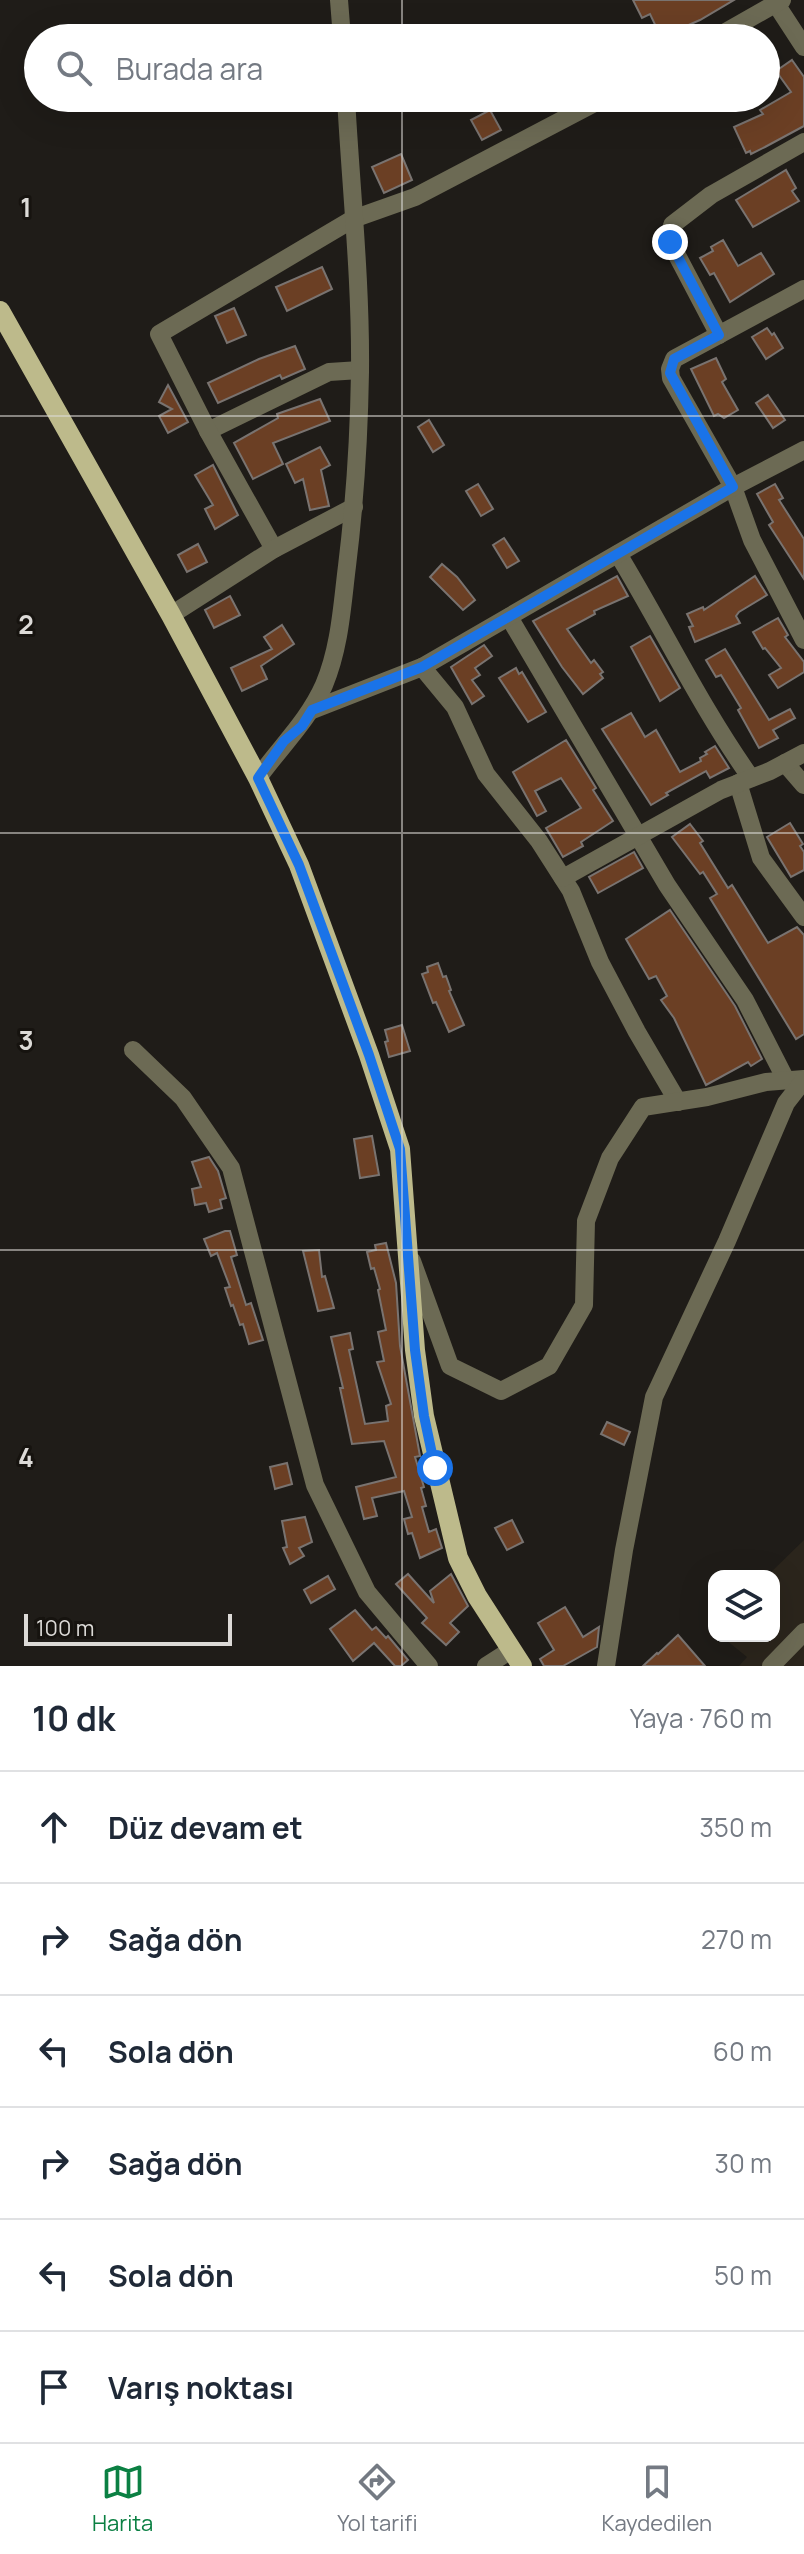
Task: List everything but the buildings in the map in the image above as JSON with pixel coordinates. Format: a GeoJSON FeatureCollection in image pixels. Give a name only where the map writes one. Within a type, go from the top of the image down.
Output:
{"type":"FeatureCollection","features":[{"type":"Feature","properties":{"kind":"main road"},"geometry":{"type":"LineString","coordinates":[[0,311],[171,615],[258,778],[299,865],[400,1149],[415,1350],[424,1416],[458,1558],[477,1596],[516,1658]]}},
{"type":"Feature","properties":{"kind":"street"},"geometry":{"type":"LineString","coordinates":[[339,0],[341,24]]}},
{"type":"Feature","properties":{"kind":"street"},"geometry":{"type":"LineString","coordinates":[[740,24],[779,2],[804,47]]}},
{"type":"Feature","properties":{"kind":"street"},"geometry":{"type":"LineString","coordinates":[[258,778],[284,741],[302,726],[312,710],[338,641],[354,507],[360,370],[347,112]]}},
{"type":"Feature","properties":{"kind":"street"},"geometry":{"type":"LineString","coordinates":[[274,549],[208,431],[159,334],[353,219],[415,197],[577,112]]}},
{"type":"Feature","properties":{"kind":"street"},"geometry":{"type":"LineString","coordinates":[[719,335],[670,242],[672,225],[711,195],[804,142]]}},
{"type":"Feature","properties":{"kind":"street"},"geometry":{"type":"LineString","coordinates":[[803,634],[752,540],[733,487],[670,373],[674,359],[804,289]]}},
{"type":"Feature","properties":{"kind":"street"},"geometry":{"type":"LineString","coordinates":[[208,431],[329,372],[360,370]]}},
{"type":"Feature","properties":{"kind":"street"},"geometry":{"type":"LineString","coordinates":[[312,710],[422,667],[733,487],[804,450]]}},
{"type":"Feature","properties":{"kind":"street"},"geometry":{"type":"LineString","coordinates":[[171,615],[274,549],[354,507]]}},
{"type":"Feature","properties":{"kind":"street"},"geometry":{"type":"LineString","coordinates":[[618,554],[745,781],[761,858],[804,917]]}},
{"type":"Feature","properties":{"kind":"street"},"geometry":{"type":"LineString","coordinates":[[509,617],[667,885],[798,1080]]}},
{"type":"Feature","properties":{"kind":"street"},"geometry":{"type":"LineString","coordinates":[[422,667],[455,707],[486,774],[539,841],[571,891],[600,962],[678,1102]]}},
{"type":"Feature","properties":{"kind":"street"},"geometry":{"type":"LineString","coordinates":[[563,878],[721,790],[804,753]]}},
{"type":"Feature","properties":{"kind":"street"},"geometry":{"type":"LineString","coordinates":[[785,763],[804,785]]}},
{"type":"Feature","properties":{"kind":"street"},"geometry":{"type":"LineString","coordinates":[[133,1050],[183,1098],[231,1168],[315,1485],[367,1592],[429,1666]]}},
{"type":"Feature","properties":{"kind":"street"},"geometry":{"type":"LineString","coordinates":[[408,1251],[450,1366],[501,1391],[549,1366],[584,1305],[586,1221],[610,1158],[643,1107],[707,1097],[766,1082],[798,1080]]}},
{"type":"Feature","properties":{"kind":"street"},"geometry":{"type":"LineString","coordinates":[[606,1666],[624,1550],[654,1397],[798,1080]]}},
{"type":"Feature","properties":{"kind":"street"},"geometry":{"type":"LineString","coordinates":[[771,1666],[804,1632]]}},
{"type":"Feature","properties":{"kind":"street"},"geometry":{"type":"LineString","coordinates":[[486,1666],[516,1658]]}},
{"type":"Feature","properties":{"kind":"shaded area"},"geometry":{"type":"Polygon","coordinates":[[[804,1540],[804,1666],[739,1666],[747,1657],[728,1642],[780,1642],[780,1570],[773,1570],[804,1540]]]}},
{"type":"Feature","properties":{"kind":"route"},"geometry":{"type":"LineString","coordinates":[[435,1468],[415,1350],[400,1149],[299,865],[258,778],[284,741],[302,726],[312,710],[422,667],[733,487],[671,378],[674,359],[719,335],[670,242]]}}]}
